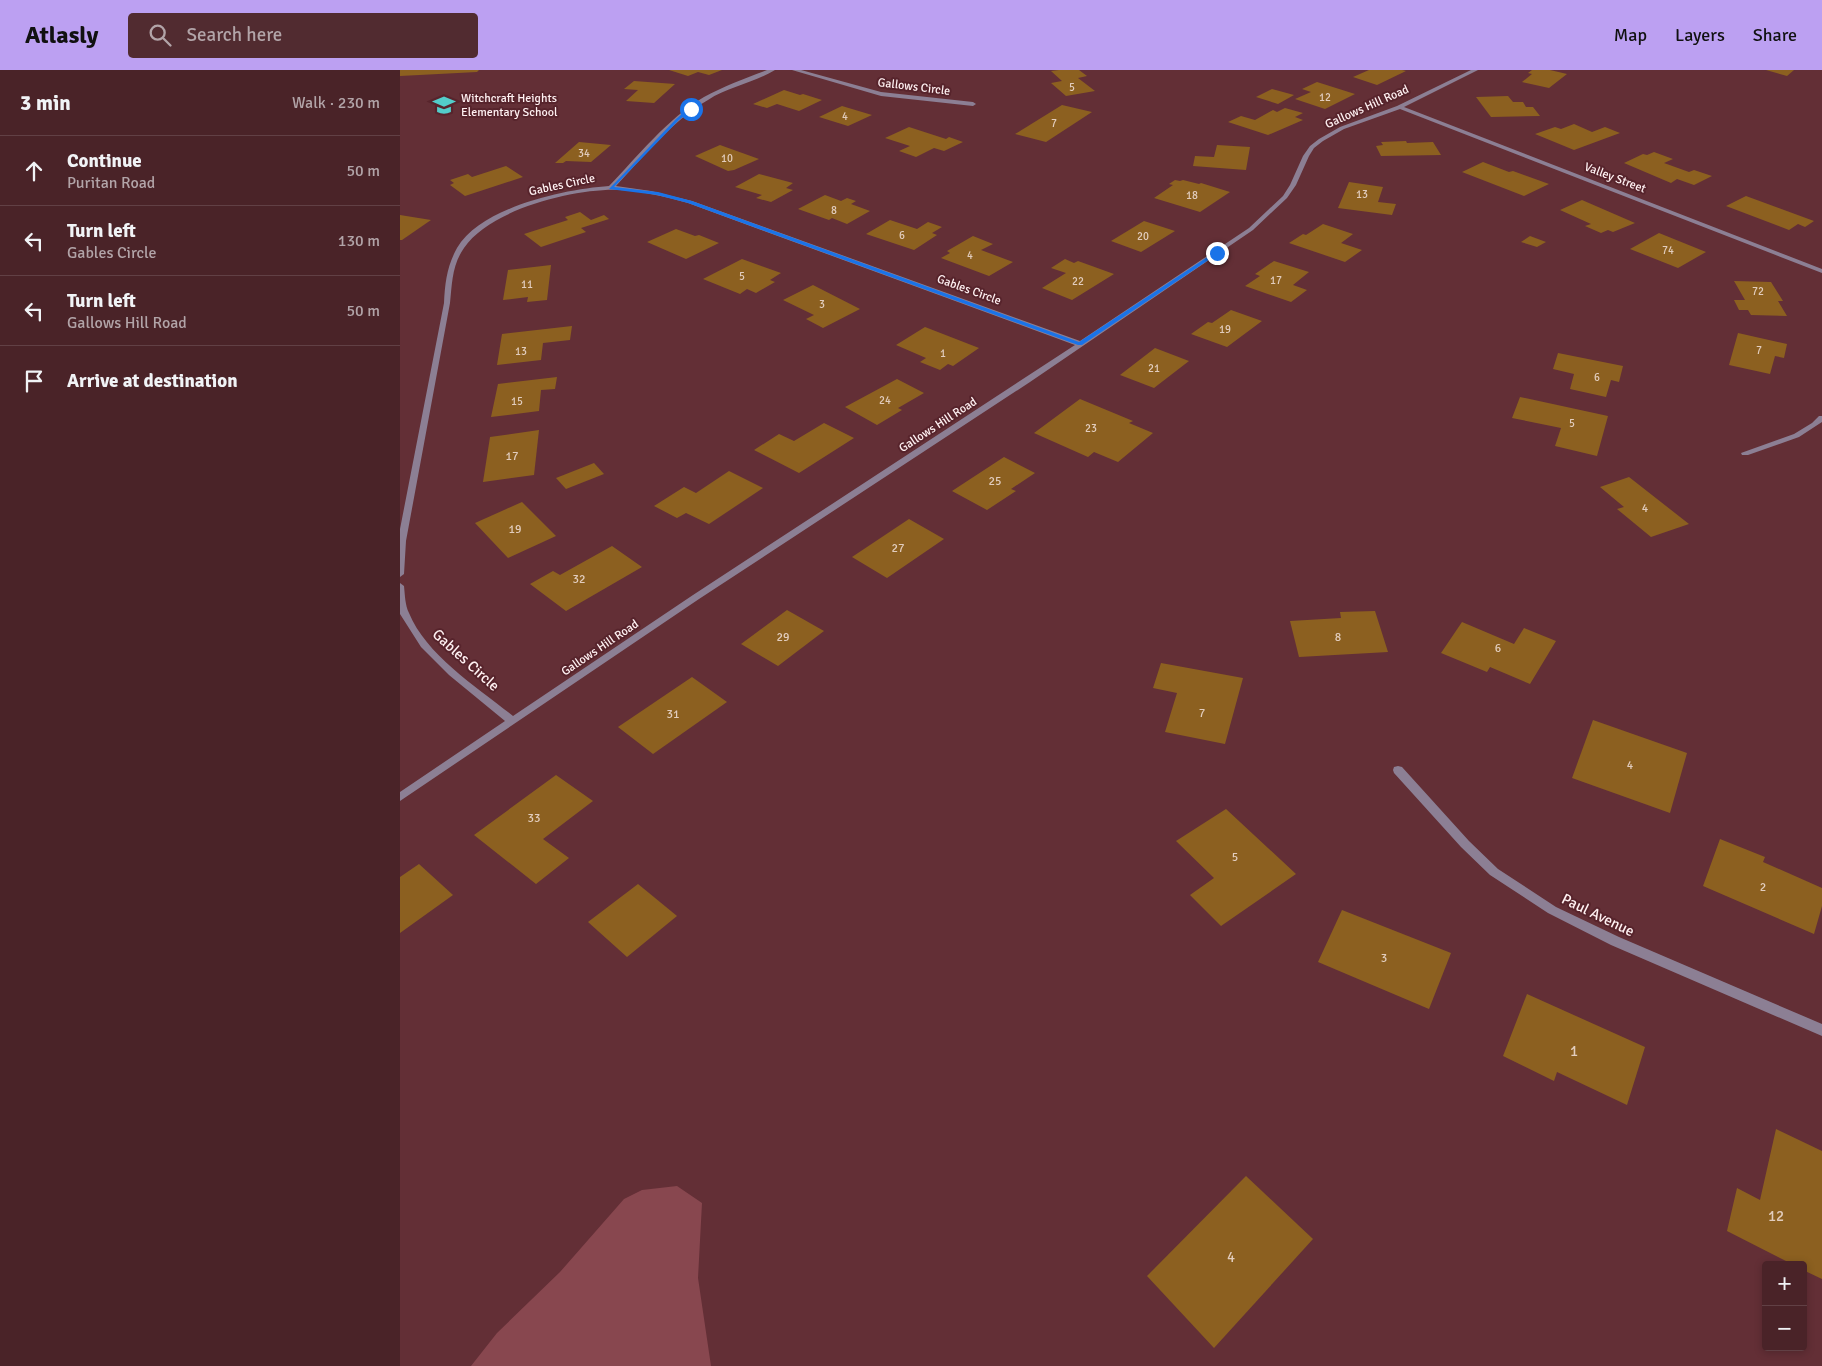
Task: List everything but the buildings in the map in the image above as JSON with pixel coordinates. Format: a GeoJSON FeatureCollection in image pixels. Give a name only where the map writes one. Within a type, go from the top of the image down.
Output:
{"type":"FeatureCollection","features":[{"type":"Feature","properties":{"kind":"street"},"geometry":{"type":"LineString","coordinates":[[611,188],[691,109],[719,92],[772,70]]}},
{"type":"Feature","properties":{"kind":"street","name":"Gallows Circle"},"geometry":{"type":"LineString","coordinates":[[795,70],[881,94],[973,104]]}},
{"type":"Feature","properties":{"kind":"street","name":"Gallows Hill Road"},"geometry":{"type":"LineString","coordinates":[[400,797],[696,597],[1251,229],[1282,200],[1293,186],[1305,158],[1312,148],[1322,140],[1336,132],[1400,107],[1475,70]]}},
{"type":"Feature","properties":{"kind":"street","name":"Valley Street"},"geometry":{"type":"LineString","coordinates":[[1400,107],[1822,271]]}},
{"type":"Feature","properties":{"kind":"street","name":"Gables Circle"},"geometry":{"type":"LineString","coordinates":[[400,574],[402,541],[447,303],[452,265],[466,241],[480,229],[509,212],[560,196],[611,188],[658,193],[690,202],[1080,344]]}},
{"type":"Feature","properties":{"kind":"street"},"geometry":{"type":"LineString","coordinates":[[1746,453],[1770,446],[1798,434],[1822,418]]}},
{"type":"Feature","properties":{"kind":"street","name":"Gables Circle"},"geometry":{"type":"LineString","coordinates":[[400,586],[404,612],[418,637],[438,659],[512,721]]}},
{"type":"Feature","properties":{"kind":"street","name":"Paul Avenue"},"geometry":{"type":"LineString","coordinates":[[1398,770],[1465,844],[1494,872],[1545,906],[1615,941],[1822,1030]]}},
{"type":"Feature","properties":{"kind":"shaded area"},"geometry":{"type":"Polygon","coordinates":[[[677,1186],[702,1203],[698,1278],[711,1366],[471,1366],[497,1333],[560,1272],[624,1199],[642,1190],[677,1186]]]}},
{"type":"Feature","properties":{"kind":"place","name":"Witchcraft Heights Elementary School"},"geometry":{"type":"Point","coordinates":[444,105]}},
{"type":"Feature","properties":{"kind":"route"},"geometry":{"type":"LineString","coordinates":[[691,109],[611,188],[658,193],[690,202],[1080,344],[1217,253]]}}]}
